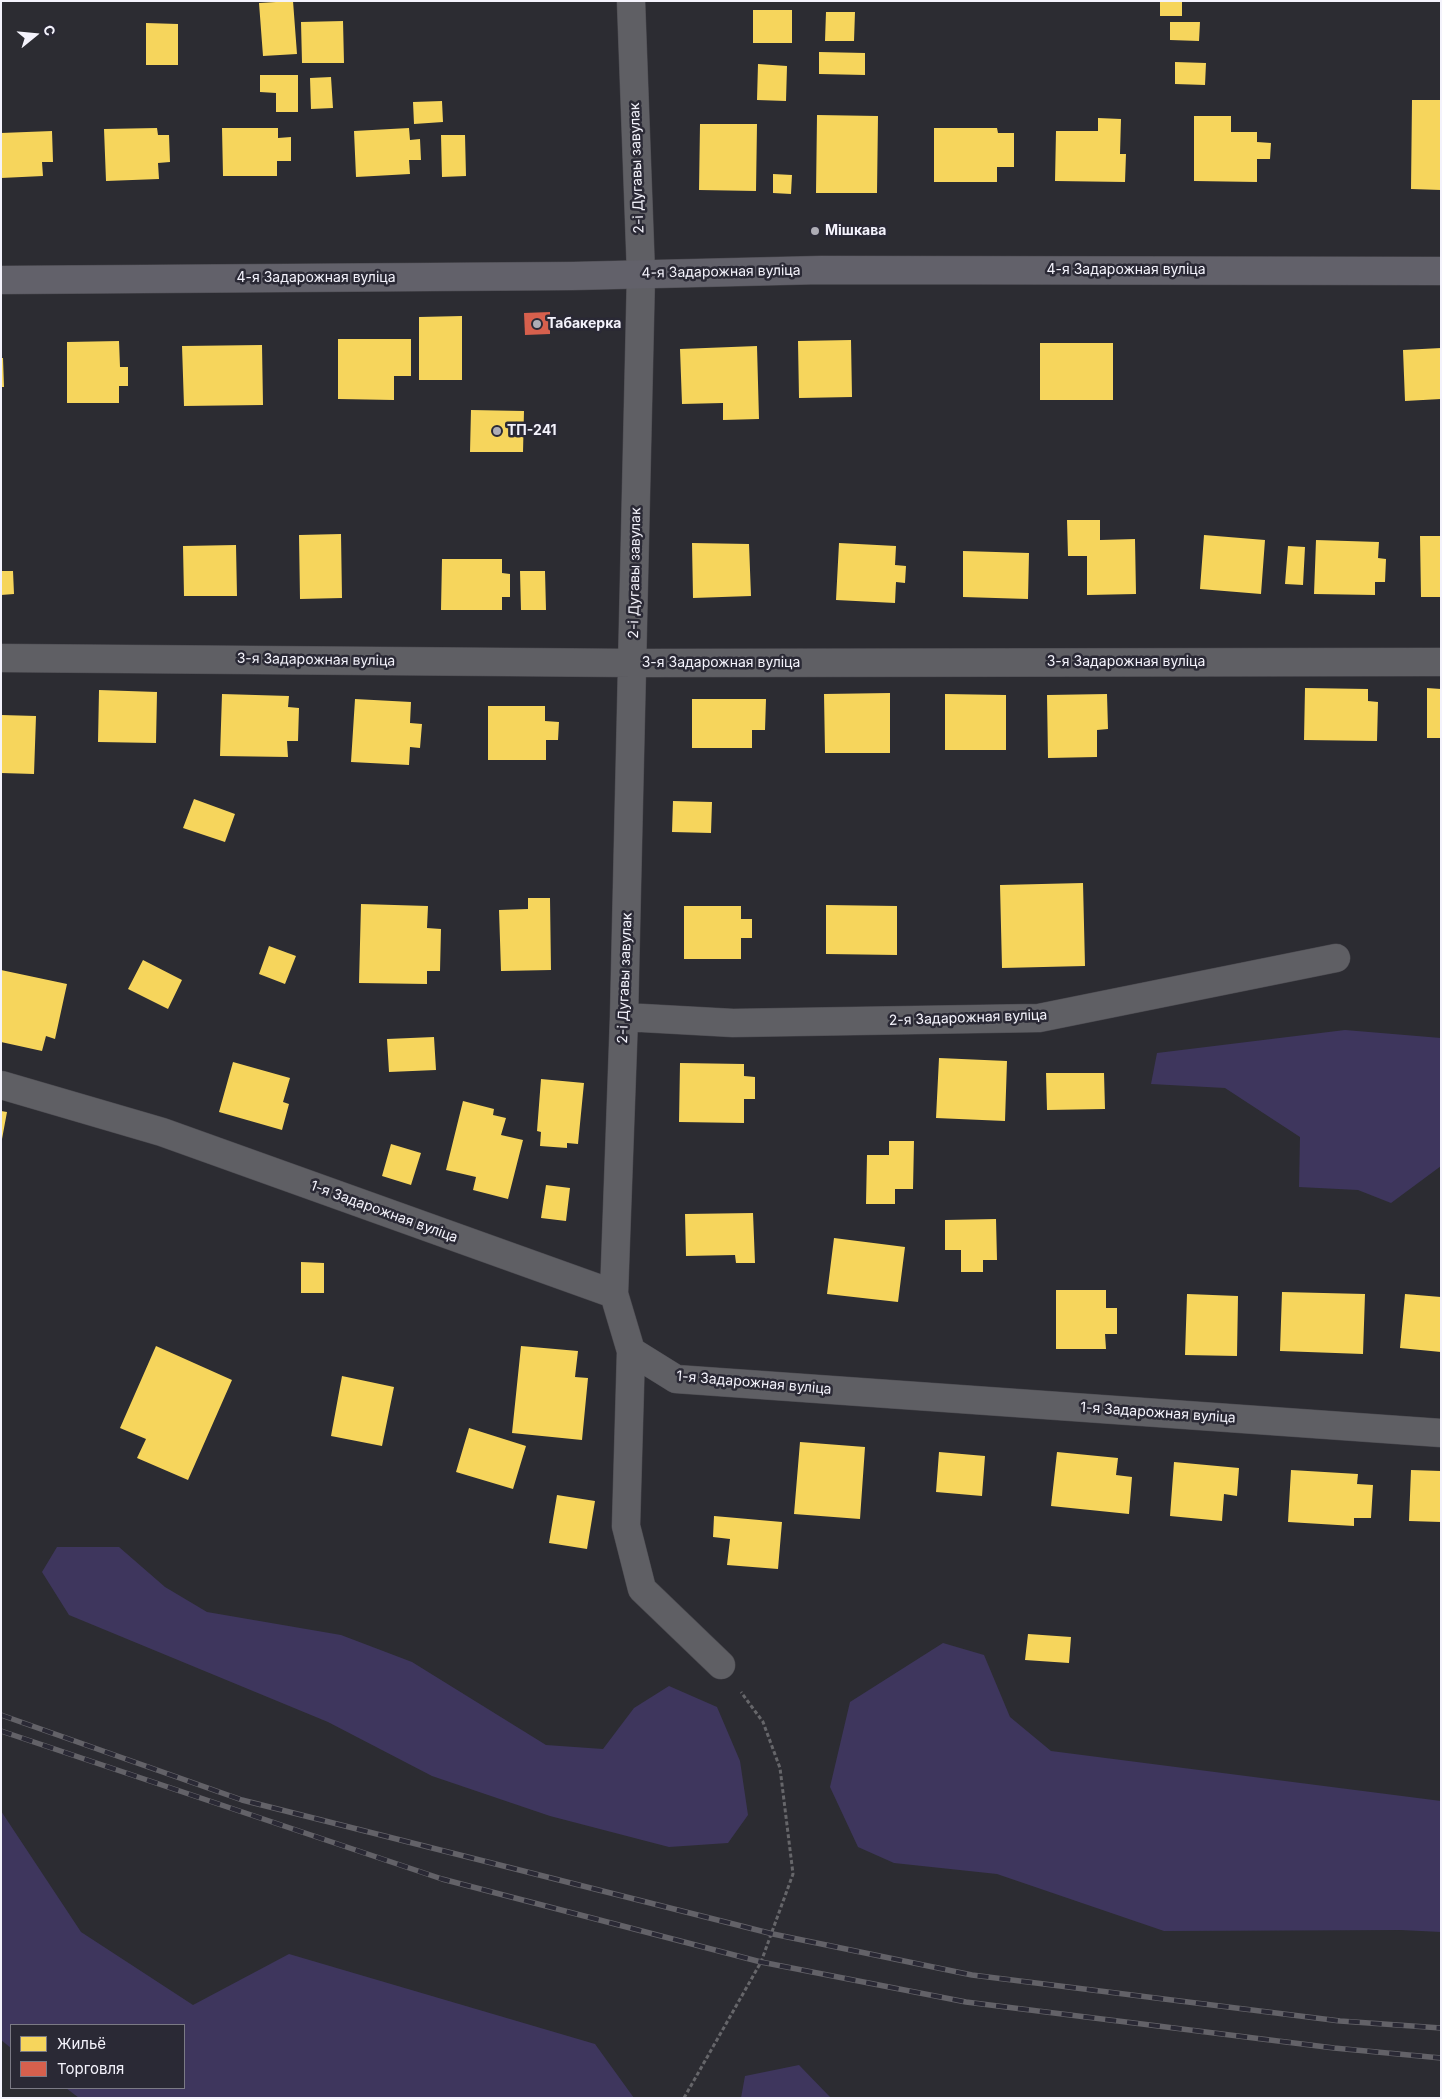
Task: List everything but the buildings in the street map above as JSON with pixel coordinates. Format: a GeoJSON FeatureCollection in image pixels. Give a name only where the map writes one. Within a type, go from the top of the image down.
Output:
{"type":"FeatureCollection","features":[{"type":"Feature","properties":{"kind":"main road","name":"4-я Задарожная вуліца"},"geometry":{"type":"LineString","coordinates":[[1,280],[641,274],[821,270],[1441,271]]}},
{"type":"Feature","properties":{"kind":"street","name":"2-і Дугавы завулак"},"geometry":{"type":"LineString","coordinates":[[614,1294],[624,1017],[641,274],[632,1]]}},
{"type":"Feature","properties":{"kind":"street","name":"3-я Задарожная вуліца"},"geometry":{"type":"LineString","coordinates":[[1,658],[633,663],[1441,662]]}},
{"type":"Feature","properties":{"kind":"street","name":"2-я Задарожная вуліца"},"geometry":{"type":"LineString","coordinates":[[624,1017],[733,1023],[1039,1018],[1336,958]]}},
{"type":"Feature","properties":{"kind":"street","name":"1-я Задарожная вуліца"},"geometry":{"type":"LineString","coordinates":[[1,1085],[162,1132],[614,1294]]}},
{"type":"Feature","properties":{"kind":"street"},"geometry":{"type":"LineString","coordinates":[[614,1294],[631,1351],[626,1526],[642,1589],[721,1665]]}},
{"type":"Feature","properties":{"kind":"street","name":"1-я Задарожная вуліца"},"geometry":{"type":"LineString","coordinates":[[631,1351],[676,1379],[1441,1432]]}},
{"type":"Feature","properties":{"kind":"path"},"geometry":{"type":"LineString","coordinates":[[684,2098],[761,1962],[793,1874],[780,1768],[763,1722],[721,1665]]}},
{"type":"Feature","properties":{"kind":"shaded area"},"geometry":{"type":"Polygon","coordinates":[[[1345,1030],[1441,1038],[1441,1166],[1391,1203],[1358,1190],[1299,1187],[1300,1137],[1225,1088],[1151,1084],[1157,1053],[1345,1030]]]}},
{"type":"Feature","properties":{"kind":"shaded area"},"geometry":{"type":"Polygon","coordinates":[[[57,1547],[119,1547],[165,1587],[207,1612],[341,1635],[412,1662],[546,1745],[603,1749],[634,1708],[669,1686],[717,1707],[740,1761],[748,1815],[728,1843],[669,1847],[550,1816],[432,1776],[328,1722],[69,1615],[42,1572],[57,1547]]]}},
{"type":"Feature","properties":{"kind":"shaded area"},"geometry":{"type":"Polygon","coordinates":[[[943,1643],[984,1655],[1010,1717],[1051,1751],[1441,1801],[1441,1932],[1401,1930],[1164,1931],[997,1874],[894,1863],[858,1847],[830,1787],[850,1702],[943,1643]]]}},
{"type":"Feature","properties":{"kind":"shaded area"},"geometry":{"type":"Polygon","coordinates":[[[1,1811],[81,1932],[193,2005],[289,1954],[595,2044],[634,2098],[79,2098],[67,2089],[185,2089],[185,2024],[10,2024],[10,2047],[1,2040],[1,1811]]]}},
{"type":"Feature","properties":{"kind":"shaded area"},"geometry":{"type":"Polygon","coordinates":[[[799,2065],[831,2098],[741,2098],[745,2076],[799,2065]]]}},
{"type":"Feature","properties":{"kind":"railway"},"geometry":{"type":"LineString","coordinates":[[1,1715],[242,1800],[773,1934],[972,1975],[1340,2021],[1441,2028]]}},
{"type":"Feature","properties":{"kind":"railway"},"geometry":{"type":"LineString","coordinates":[[1,1731],[442,1879],[761,1962],[966,2002],[1334,2048],[1441,2058]]}},
{"type":"Feature","properties":{"kind":"place","name":"Мішкава"},"geometry":{"type":"Point","coordinates":[815,231]}},
{"type":"Feature","properties":{"kind":"place","name":"Табакерка"},"geometry":{"type":"Point","coordinates":[537,324]}},
{"type":"Feature","properties":{"kind":"place","name":"ТП-241"},"geometry":{"type":"Point","coordinates":[497,431]}}]}
